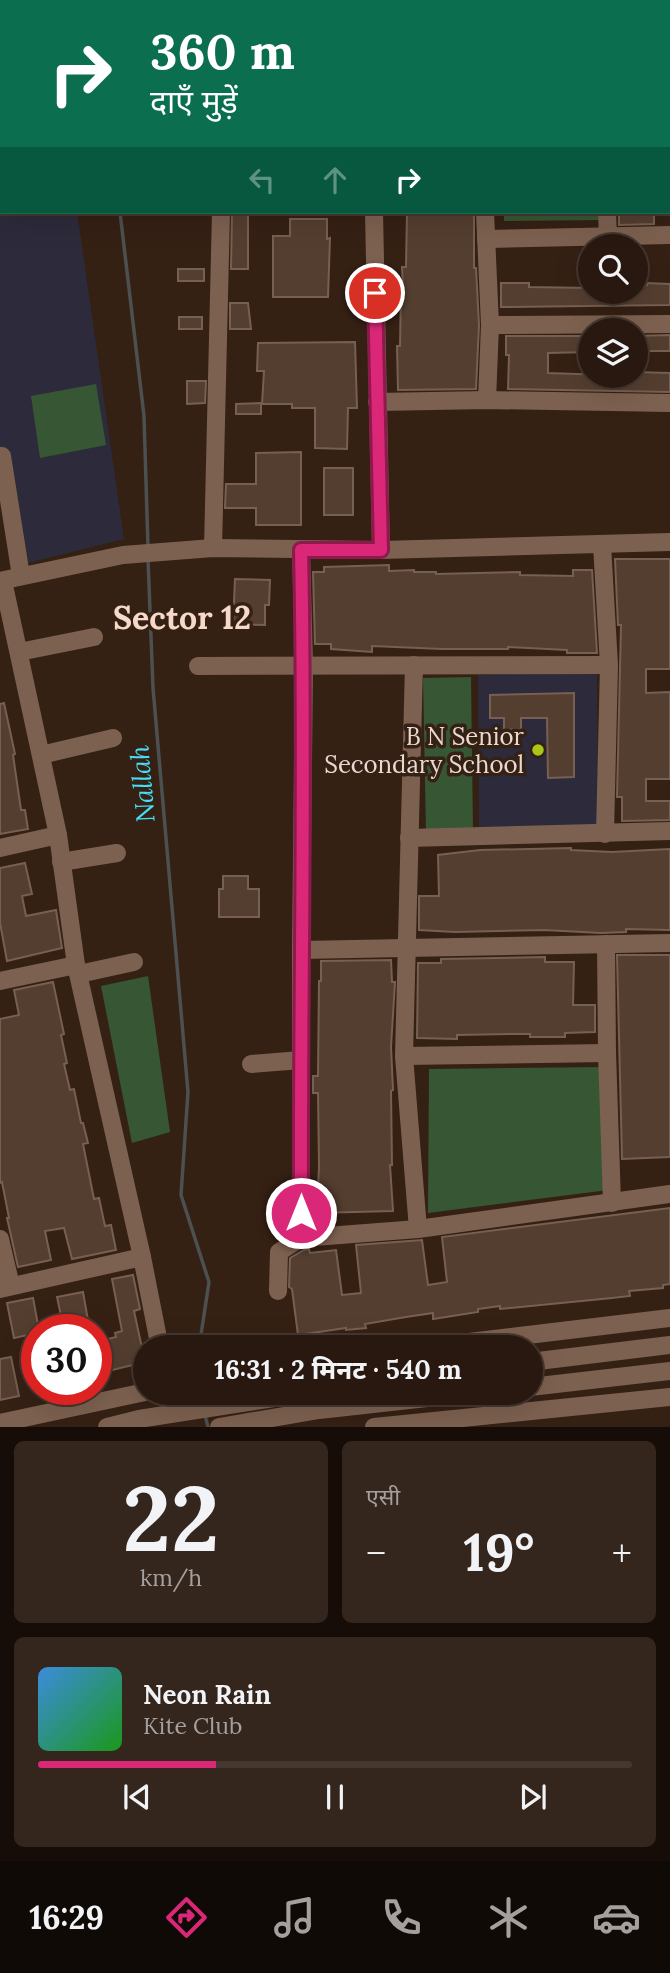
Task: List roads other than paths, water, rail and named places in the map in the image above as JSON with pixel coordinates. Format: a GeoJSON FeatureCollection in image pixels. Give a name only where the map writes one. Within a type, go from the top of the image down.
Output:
{"type":"FeatureCollection","features":[{"type":"Feature","properties":{"kind":"street"},"geometry":{"type":"LineString","coordinates":[[213,548],[221,214]]}},
{"type":"Feature","properties":{"kind":"street"},"geometry":{"type":"LineString","coordinates":[[373,214],[381,550]]}},
{"type":"Feature","properties":{"kind":"street"},"geometry":{"type":"LineString","coordinates":[[485,214],[490,325],[487,400]]}},
{"type":"Feature","properties":{"kind":"street"},"geometry":{"type":"LineString","coordinates":[[607,214],[608,234]]}},
{"type":"Feature","properties":{"kind":"street"},"geometry":{"type":"LineString","coordinates":[[648,235],[670,235]]}},
{"type":"Feature","properties":{"kind":"street"},"geometry":{"type":"LineString","coordinates":[[486,239],[578,237]]}},
{"type":"Feature","properties":{"kind":"street"},"geometry":{"type":"LineString","coordinates":[[490,325],[670,324]]}},
{"type":"Feature","properties":{"kind":"street"},"geometry":{"type":"LineString","coordinates":[[377,402],[670,402]]}},
{"type":"Feature","properties":{"kind":"street"},"geometry":{"type":"LineString","coordinates":[[0,456],[21,576]]}},
{"type":"Feature","properties":{"kind":"street"},"geometry":{"type":"LineString","coordinates":[[157,1335],[78,970],[58,835],[2,581],[123,555],[213,548],[381,550],[670,542]]}},
{"type":"Feature","properties":{"kind":"street"},"geometry":{"type":"LineString","coordinates":[[601,545],[609,665],[605,834]]}},
{"type":"Feature","properties":{"kind":"street"},"geometry":{"type":"LineString","coordinates":[[301,550],[304,666],[300,950],[301,1238]]}},
{"type":"Feature","properties":{"kind":"street"},"geometry":{"type":"LineString","coordinates":[[19,652],[94,637]]}},
{"type":"Feature","properties":{"kind":"street"},"geometry":{"type":"LineString","coordinates":[[414,665],[404,1056],[418,1229]]}},
{"type":"Feature","properties":{"kind":"street"},"geometry":{"type":"LineString","coordinates":[[198,666],[609,665]]}},
{"type":"Feature","properties":{"kind":"street"},"geometry":{"type":"LineString","coordinates":[[41,755],[113,738]]}},
{"type":"Feature","properties":{"kind":"street"},"geometry":{"type":"LineString","coordinates":[[409,838],[670,831]]}},
{"type":"Feature","properties":{"kind":"street"},"geometry":{"type":"LineString","coordinates":[[0,848],[58,835]]}},
{"type":"Feature","properties":{"kind":"street"},"geometry":{"type":"LineString","coordinates":[[61,862],[117,853]]}},
{"type":"Feature","properties":{"kind":"street"},"geometry":{"type":"LineString","coordinates":[[300,950],[670,943]]}},
{"type":"Feature","properties":{"kind":"street"},"geometry":{"type":"LineString","coordinates":[[606,944],[612,1203]]}},
{"type":"Feature","properties":{"kind":"street"},"geometry":{"type":"LineString","coordinates":[[0,981],[134,962]]}},
{"type":"Feature","properties":{"kind":"street"},"geometry":{"type":"LineString","coordinates":[[404,1056],[607,1053]]}},
{"type":"Feature","properties":{"kind":"street"},"geometry":{"type":"LineString","coordinates":[[251,1064],[301,1060]]}},
{"type":"Feature","properties":{"kind":"street"},"geometry":{"type":"LineString","coordinates":[[278,1291],[279,1252],[301,1238],[418,1229],[670,1194]]}},
{"type":"Feature","properties":{"kind":"street"},"geometry":{"type":"LineString","coordinates":[[0,1239],[5,1287],[142,1257]]}},
{"type":"Feature","properties":{"kind":"street"},"geometry":{"type":"LineString","coordinates":[[528,1335],[670,1318]]}},
{"type":"Feature","properties":{"kind":"street"},"geometry":{"type":"LineString","coordinates":[[543,1360],[670,1345]]}},
{"type":"Feature","properties":{"kind":"street"},"geometry":{"type":"LineString","coordinates":[[543,1386],[670,1371]]}},
{"type":"Feature","properties":{"kind":"street"},"geometry":{"type":"LineString","coordinates":[[0,1423],[133,1395]]}},
{"type":"Feature","properties":{"kind":"street"},"geometry":{"type":"LineString","coordinates":[[384,1405],[384,1426],[670,1397]]}},
{"type":"Feature","properties":{"kind":"street"},"geometry":{"type":"LineString","coordinates":[[150,1417],[151,1405]]}},
{"type":"Feature","properties":{"kind":"street"},"geometry":{"type":"LineString","coordinates":[[107,1427],[150,1417],[228,1405]]}},
{"type":"Feature","properties":{"kind":"street"},"geometry":{"type":"LineString","coordinates":[[219,1427],[343,1405]]}},
{"type":"Feature","properties":{"kind":"waterway","name":"Nallah"},"geometry":{"type":"LineString","coordinates":[[120,214],[144,416],[148,547]]}},
{"type":"Feature","properties":{"kind":"waterway","name":"Nallah"},"geometry":{"type":"LineString","coordinates":[[148,559],[153,688],[188,1092],[181,1195],[209,1282],[201,1335]]}},
{"type":"Feature","properties":{"kind":"waterway","name":"Nallah"},"geometry":{"type":"LineString","coordinates":[[205,1415],[208,1427]]}},
{"type":"Feature","properties":{"kind":"place","name":"B N Senior Secondary School"},"geometry":{"type":"Point","coordinates":[538,750]}},
{"type":"Feature","properties":{"kind":"district","name":"Sector 12"},"geometry":{"type":"Point","coordinates":[182,617]}}]}
